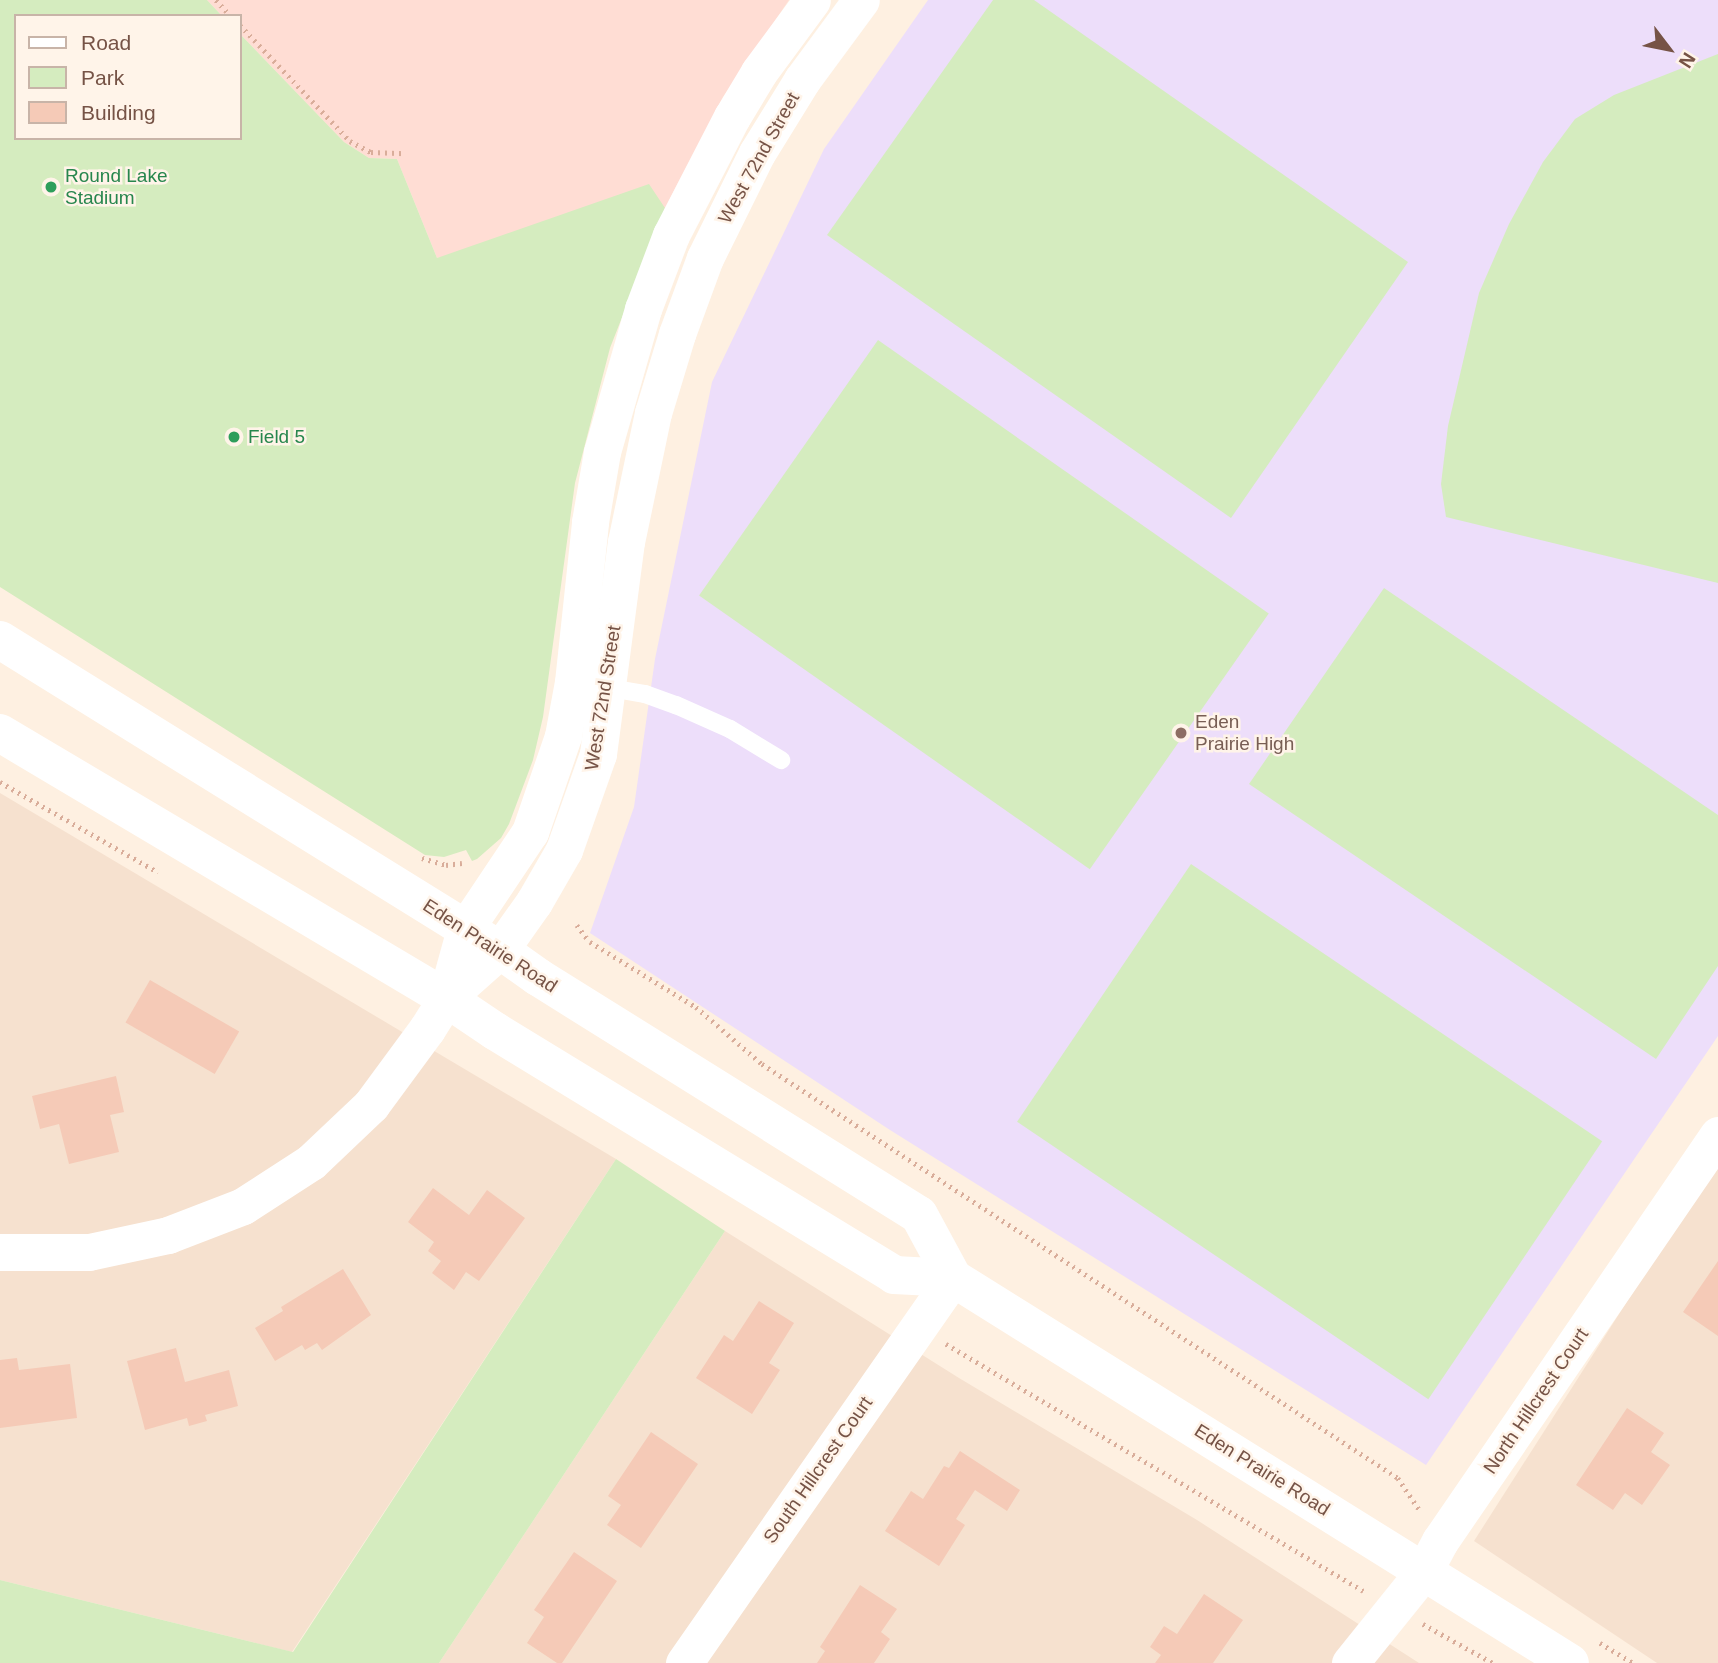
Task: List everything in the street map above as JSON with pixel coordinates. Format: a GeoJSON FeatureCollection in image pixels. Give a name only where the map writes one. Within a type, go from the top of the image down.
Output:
{"type":"FeatureCollection","features":[{"type":"Feature","properties":{"kind":"main road","name":"Eden Prairie Road"},"geometry":{"type":"LineString","coordinates":[[0,640],[500,950],[538,977],[919,1215],[953,1278]]}},
{"type":"Feature","properties":{"kind":"main road","name":"Eden Prairie Road"},"geometry":{"type":"LineString","coordinates":[[0,733],[446,998],[495,1031],[894,1275],[953,1278],[1432,1556],[1579,1649]]}},
{"type":"Feature","properties":{"kind":"street","name":"West 72nd Street"},"geometry":{"type":"LineString","coordinates":[[446,998],[500,950],[534,902],[573,827],[598,754],[590,685],[590,522],[603,452],[643,309],[671,236],[726,128],[759,72],[812,0]]}},
{"type":"Feature","properties":{"kind":"street","name":"West 72nd Street"},"geometry":{"type":"LineString","coordinates":[[446,998],[465,929],[530,832],[563,736],[590,685],[626,542],[653,413],[677,334],[705,258],[757,153],[802,80],[861,0]]}},
{"type":"Feature","properties":{"kind":"street"},"geometry":{"type":"LineString","coordinates":[[0,1252],[89,1252],[168,1235],[243,1206],[311,1162],[371,1105],[446,998]]}},
{"type":"Feature","properties":{"kind":"street","name":"North Hillcrest Court"},"geometry":{"type":"LineString","coordinates":[[1350,1663],[1432,1556],[1718,1135]]}},
{"type":"Feature","properties":{"kind":"street","name":"South Hillcrest Court"},"geometry":{"type":"LineString","coordinates":[[684,1663],[953,1278]]}},
{"type":"Feature","properties":{"kind":"lane"},"geometry":{"type":"LineString","coordinates":[[590,685],[645,694],[676,705],[730,729],[781,760]]}},
{"type":"Feature","properties":{"kind":"path"},"geometry":{"type":"LineString","coordinates":[[216,0],[229,14]]}},
{"type":"Feature","properties":{"kind":"path"},"geometry":{"type":"LineString","coordinates":[[242,26],[350,141],[372,152],[405,153]]}},
{"type":"Feature","properties":{"kind":"path"},"geometry":{"type":"LineString","coordinates":[[577,925],[590,942],[696,1007],[762,1064],[1398,1478],[1432,1556]]}},
{"type":"Feature","properties":{"kind":"path"},"geometry":{"type":"LineString","coordinates":[[917,1327],[1392,1608],[1493,1663]]}},
{"type":"Feature","properties":{"kind":"path"},"geometry":{"type":"LineString","coordinates":[[1579,1649],[1633,1663]]}},
{"type":"Feature","properties":{"kind":"shaded area"},"geometry":{"type":"Polygon","coordinates":[[[207,0],[789,0],[723,97],[665,208],[437,258],[397,159],[369,158],[344,142],[242,36],[242,14],[220,14],[207,0]]]}},
{"type":"Feature","properties":{"kind":"shaded area","name":"Eden Prairie High"},"geometry":{"type":"Polygon","coordinates":[[[928,0],[1718,0],[1718,1036],[1426,1465],[890,1130],[590,933],[634,807],[655,659],[712,382],[824,149],[928,0]]]}},
{"type":"Feature","properties":{"kind":"shaded area"},"geometry":{"type":"Polygon","coordinates":[[[0,793],[616,1159],[292,1652],[0,1580],[0,793]]]}},
{"type":"Feature","properties":{"kind":"shaded area"},"geometry":{"type":"Polygon","coordinates":[[[1718,1159],[1718,1663],[1657,1663],[1474,1541],[1718,1159]]]}},
{"type":"Feature","properties":{"kind":"shaded area"},"geometry":{"type":"Polygon","coordinates":[[[725,1231],[959,1378],[1197,1520],[1419,1663],[439,1663],[725,1231]]]}},
{"type":"Feature","properties":{"kind":"green space"},"geometry":{"type":"Polygon","coordinates":[[[0,0],[207,0],[220,14],[14,14],[14,140],[242,140],[242,36],[344,142],[369,158],[397,159],[437,258],[649,184],[665,208],[610,348],[575,483],[543,717],[533,760],[509,824],[501,838],[477,859],[472,861],[466,850],[444,857],[425,855],[0,587],[0,0]]]}},
{"type":"Feature","properties":{"kind":"green space"},"geometry":{"type":"Polygon","coordinates":[[[993,0],[1034,0],[1408,262],[1231,518],[827,235],[993,0]]]}},
{"type":"Feature","properties":{"kind":"green space"},"geometry":{"type":"Polygon","coordinates":[[[1718,54],[1718,583],[1446,517],[1441,484],[1448,426],[1479,293],[1509,224],[1543,162],[1575,119],[1614,95],[1718,54]]]}},
{"type":"Feature","properties":{"kind":"green space"},"geometry":{"type":"Polygon","coordinates":[[[878,340],[1269,614],[1090,869],[699,596],[878,340]]]}},
{"type":"Feature","properties":{"kind":"green space"},"geometry":{"type":"Polygon","coordinates":[[[1384,588],[1718,815],[1718,966],[1656,1059],[1249,784],[1384,588]]]}},
{"type":"Feature","properties":{"kind":"green space"},"geometry":{"type":"Polygon","coordinates":[[[1191,864],[1602,1141],[1428,1399],[1017,1122],[1191,864]]]}},
{"type":"Feature","properties":{"kind":"green space"},"geometry":{"type":"Polygon","coordinates":[[[616,1159],[725,1231],[439,1663],[0,1663],[0,1580],[293,1652],[616,1159]]]}},
{"type":"Feature","properties":{"kind":"building"},"geometry":{"type":"Polygon","coordinates":[[[150,980],[239,1032],[215,1074],[126,1022],[150,980]]]}},
{"type":"Feature","properties":{"kind":"building"},"geometry":{"type":"Polygon","coordinates":[[[116,1076],[124,1112],[110,1115],[119,1152],[69,1164],[59,1124],[40,1129],[32,1096],[116,1076]]]}},
{"type":"Feature","properties":{"kind":"building"},"geometry":{"type":"Polygon","coordinates":[[[433,1188],[469,1215],[487,1190],[525,1218],[479,1281],[466,1272],[454,1290],[432,1273],[441,1261],[428,1251],[434,1242],[408,1222],[433,1188]]]}},
{"type":"Feature","properties":{"kind":"building"},"geometry":{"type":"Polygon","coordinates":[[[1718,1261],[1718,1336],[1683,1312],[1718,1261]]]}},
{"type":"Feature","properties":{"kind":"building"},"geometry":{"type":"Polygon","coordinates":[[[343,1269],[371,1315],[322,1350],[317,1343],[305,1350],[302,1345],[275,1361],[255,1328],[283,1311],[281,1307],[343,1269]]]}},
{"type":"Feature","properties":{"kind":"building"},"geometry":{"type":"Polygon","coordinates":[[[759,1301],[794,1323],[769,1363],[780,1370],[752,1414],[696,1378],[724,1335],[733,1341],[759,1301]]]}},
{"type":"Feature","properties":{"kind":"building"},"geometry":{"type":"Polygon","coordinates":[[[176,1348],[185,1382],[229,1370],[238,1406],[205,1415],[207,1421],[189,1426],[187,1418],[145,1430],[127,1361],[176,1348]]]}},
{"type":"Feature","properties":{"kind":"building"},"geometry":{"type":"Polygon","coordinates":[[[17,1358],[19,1370],[70,1364],[77,1418],[0,1428],[0,1360],[17,1358]]]}},
{"type":"Feature","properties":{"kind":"building"},"geometry":{"type":"Polygon","coordinates":[[[1627,1408],[1664,1433],[1651,1452],[1670,1465],[1642,1505],[1625,1493],[1613,1510],[1576,1485],[1627,1408]]]}},
{"type":"Feature","properties":{"kind":"building"},"geometry":{"type":"Polygon","coordinates":[[[651,1432],[698,1464],[641,1548],[607,1525],[621,1505],[608,1496],[651,1432]]]}},
{"type":"Feature","properties":{"kind":"building"},"geometry":{"type":"Polygon","coordinates":[[[960,1451],[1020,1490],[1007,1511],[975,1490],[956,1519],[965,1525],[939,1566],[885,1531],[911,1491],[923,1499],[944,1466],[949,1468],[960,1451]]]}},
{"type":"Feature","properties":{"kind":"building"},"geometry":{"type":"Polygon","coordinates":[[[574,1552],[617,1581],[562,1663],[557,1663],[527,1643],[544,1617],[534,1610],[574,1552]]]}},
{"type":"Feature","properties":{"kind":"building"},"geometry":{"type":"Polygon","coordinates":[[[860,1585],[897,1609],[881,1632],[890,1639],[874,1663],[817,1663],[825,1651],[820,1647],[860,1585]]]}},
{"type":"Feature","properties":{"kind":"building"},"geometry":{"type":"Polygon","coordinates":[[[1204,1594],[1243,1620],[1213,1663],[1155,1663],[1161,1655],[1150,1647],[1164,1626],[1177,1634],[1204,1594]]]}},
{"type":"Feature","properties":{"kind":"place","name":"Round Lake Stadium"},"geometry":{"type":"Point","coordinates":[51,187]}},
{"type":"Feature","properties":{"kind":"place","name":"Field 5"},"geometry":{"type":"Point","coordinates":[234,437]}},
{"type":"Feature","properties":{"kind":"place","name":"Eden Prairie High"},"geometry":{"type":"Point","coordinates":[1181,733]}}]}
